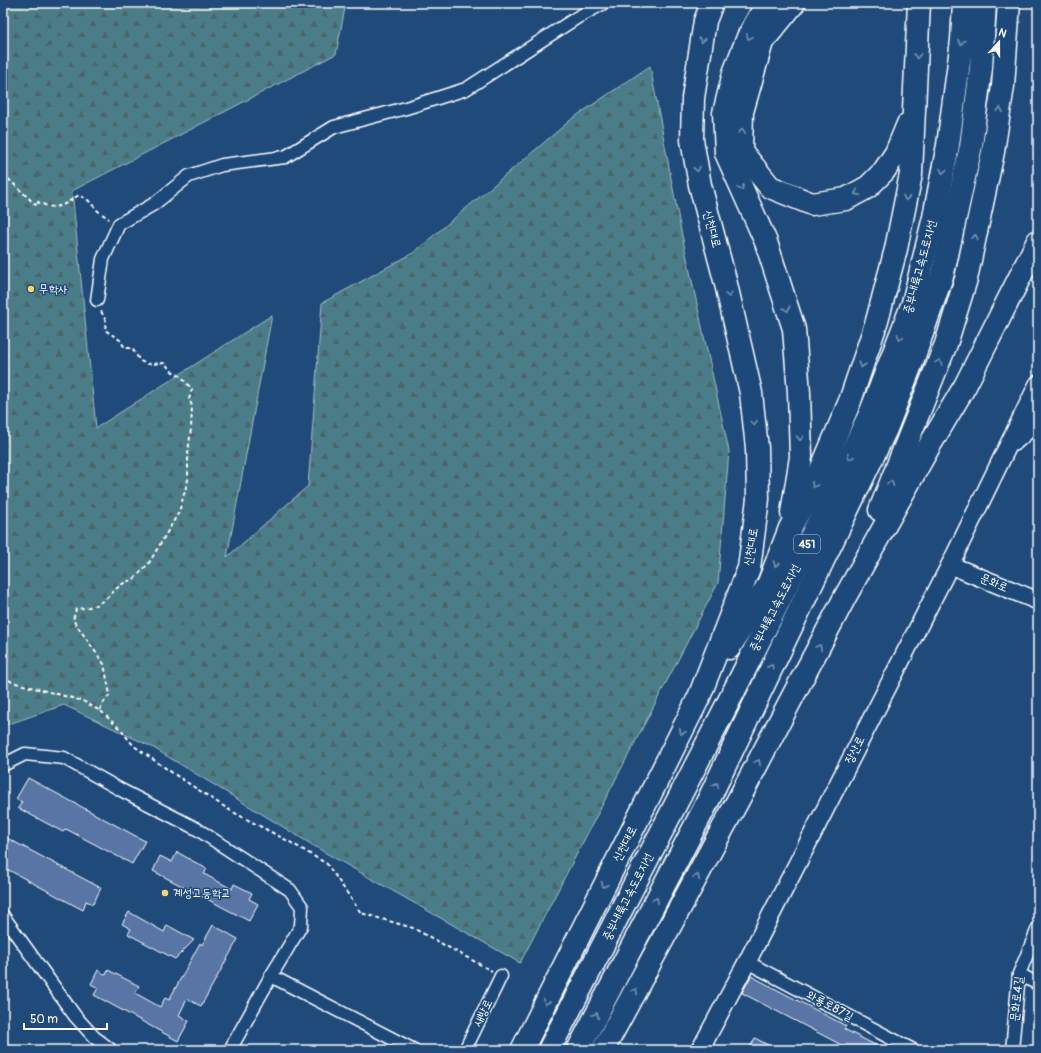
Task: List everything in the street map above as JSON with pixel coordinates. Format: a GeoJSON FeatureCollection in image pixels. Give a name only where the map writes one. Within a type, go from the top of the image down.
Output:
{"type":"FeatureCollection","features":[{"type":"Feature","properties":{"kind":"highway","name":"신천대로"},"geometry":{"type":"LineString","coordinates":[[522,1050],[699,697],[749,568],[758,499],[757,448],[751,393],[726,284],[700,185],[692,140],[693,98],[705,21],[712,3]]}},
{"type":"Feature","properties":{"kind":"highway"},"geometry":{"type":"LineString","coordinates":[[767,3],[748,37],[734,73],[724,113],[726,152],[766,242],[794,329],[800,393],[801,457],[790,528]]}},
{"type":"Feature","properties":{"kind":"highway"},"geometry":{"type":"LineString","coordinates":[[794,3],[762,42],[742,112],[741,151],[770,187],[812,204],[846,199],[868,187],[884,170],[896,153],[907,128],[915,90]]}},
{"type":"Feature","properties":{"kind":"highway"},"geometry":{"type":"LineString","coordinates":[[699,697],[768,585],[790,528],[818,477],[850,401],[877,321],[896,249],[911,174],[919,3]]}},
{"type":"Feature","properties":{"kind":"highway","name":"중부내륙고속도로지선"},"geometry":{"type":"LineString","coordinates":[[549,1050],[740,679],[870,414],[913,303],[934,217],[949,138],[962,40],[964,3]]}},
{"type":"Feature","properties":{"kind":"highway","name":"중부내륙고속도로지선"},"geometry":{"type":"LineString","coordinates":[[578,1050],[706,805],[882,436],[912,362],[943,273],[971,146],[981,68],[985,3]]}},
{"type":"Feature","properties":{"kind":"highway"},"geometry":{"type":"LineString","coordinates":[[845,597],[946,344],[966,279],[993,152],[1002,94],[1009,3]]}},
{"type":"Feature","properties":{"kind":"highway"},"geometry":{"type":"LineString","coordinates":[[965,386],[1038,241]]}},
{"type":"Feature","properties":{"kind":"highway"},"geometry":{"type":"LineString","coordinates":[[603,1050],[736,805],[845,597],[931,443],[965,386],[1038,275]]}},
{"type":"Feature","properties":{"kind":"main road","name":"장산로"},"geometry":{"type":"LineString","coordinates":[[700,1050],[747,962],[950,565],[1038,384]]}},
{"type":"Feature","properties":{"kind":"main road","name":"장산로"},"geometry":{"type":"LineString","coordinates":[[1007,449],[1032,426],[1038,414]]}},
{"type":"Feature","properties":{"kind":"main road","name":"문화로"},"geometry":{"type":"LineString","coordinates":[[950,565],[1038,602]]}},
{"type":"Feature","properties":{"kind":"street"},"geometry":{"type":"LineString","coordinates":[[96,300],[103,259],[119,224],[154,204],[189,176],[222,165],[285,157],[334,127],[406,108],[466,89],[578,17],[604,3]]}},
{"type":"Feature","properties":{"kind":"street"},"geometry":{"type":"LineString","coordinates":[[3,764],[25,754],[64,758],[123,791],[197,829],[290,890],[302,907],[300,926],[229,1050]]}},
{"type":"Feature","properties":{"kind":"street"},"geometry":{"type":"LineString","coordinates":[[3,916],[75,1016],[94,1037],[111,1050]]}},
{"type":"Feature","properties":{"kind":"street","name":"문화로4길"},"geometry":{"type":"LineString","coordinates":[[1012,1050],[1019,974],[1038,928]]}},
{"type":"Feature","properties":{"kind":"street","name":"와룡로87길"},"geometry":{"type":"LineString","coordinates":[[747,962],[912,1050]]}},
{"type":"Feature","properties":{"kind":"street"},"geometry":{"type":"LineString","coordinates":[[1019,974],[1038,984]]}},
{"type":"Feature","properties":{"kind":"street"},"geometry":{"type":"LineString","coordinates":[[270,976],[414,1050]]}},
{"type":"Feature","properties":{"kind":"street","name":"새방로"},"geometry":{"type":"LineString","coordinates":[[465,1050],[501,976]]}},
{"type":"Feature","properties":{"kind":"path"},"geometry":{"type":"LineString","coordinates":[[3,174],[37,206],[38,202],[47,207],[62,206],[79,195],[88,200],[98,211],[119,224]]}},
{"type":"Feature","properties":{"kind":"path"},"geometry":{"type":"LineString","coordinates":[[96,300],[106,321],[105,330],[120,340],[125,348],[132,348],[140,361],[147,364],[165,363],[170,370],[180,376],[192,389],[189,399],[192,406],[192,429],[188,453],[188,480],[179,512],[150,563],[133,580],[125,581],[101,602],[87,608],[76,609],[74,615],[73,620],[78,629],[104,664],[110,695],[105,700],[100,710]]}},
{"type":"Feature","properties":{"kind":"path"},"geometry":{"type":"LineString","coordinates":[[3,676],[12,682],[83,701],[100,710],[120,729],[134,746],[174,774],[231,812],[290,842],[327,864],[361,912],[413,928],[501,976]]}},
{"type":"Feature","properties":{"kind":"green space"},"geometry":{"type":"Polygon","coordinates":[[[3,3],[346,3],[336,54],[72,191],[96,428],[272,315],[227,557],[308,486],[322,303],[413,253],[573,118],[650,66],[680,226],[729,451],[718,583],[520,963],[324,852],[152,747],[64,705],[3,726],[3,3]]]}},
{"type":"Feature","properties":{"kind":"building"},"geometry":{"type":"Polygon","coordinates":[[[28,778],[145,841],[132,864],[66,829],[63,832],[18,808],[22,802],[16,799],[28,778]]]}},
{"type":"Feature","properties":{"kind":"building"},"geometry":{"type":"Polygon","coordinates":[[[7,838],[101,888],[93,904],[86,901],[83,910],[3,867],[3,845],[7,838]]]}},
{"type":"Feature","properties":{"kind":"building"},"geometry":{"type":"Polygon","coordinates":[[[177,852],[207,869],[204,874],[232,889],[234,884],[252,893],[249,899],[258,904],[249,921],[153,871],[160,856],[172,862],[177,852]]]}},
{"type":"Feature","properties":{"kind":"building"},"geometry":{"type":"Polygon","coordinates":[[[129,912],[164,932],[167,925],[194,940],[175,959],[128,934],[131,929],[122,924],[129,912]]]}},
{"type":"Feature","properties":{"kind":"building"},"geometry":{"type":"Polygon","coordinates":[[[213,925],[238,939],[201,1006],[187,999],[179,1015],[189,1021],[178,1041],[94,995],[98,988],[91,984],[98,970],[106,975],[108,970],[139,986],[135,993],[160,1007],[165,998],[169,1000],[200,943],[202,945],[213,925]]]}},
{"type":"Feature","properties":{"kind":"building"},"geometry":{"type":"Polygon","coordinates":[[[751,976],[846,1026],[844,1029],[885,1050],[851,1050],[742,993],[751,976]]]}},
{"type":"Feature","properties":{"kind":"building"},"geometry":{"type":"Polygon","coordinates":[[[755,1038],[777,1050],[749,1050],[755,1038]]]}},
{"type":"Feature","properties":{"kind":"place","name":"무학사"},"geometry":{"type":"Point","coordinates":[31,289]}},
{"type":"Feature","properties":{"kind":"place","name":"계성고등학교"},"geometry":{"type":"Point","coordinates":[165,893]}}]}
